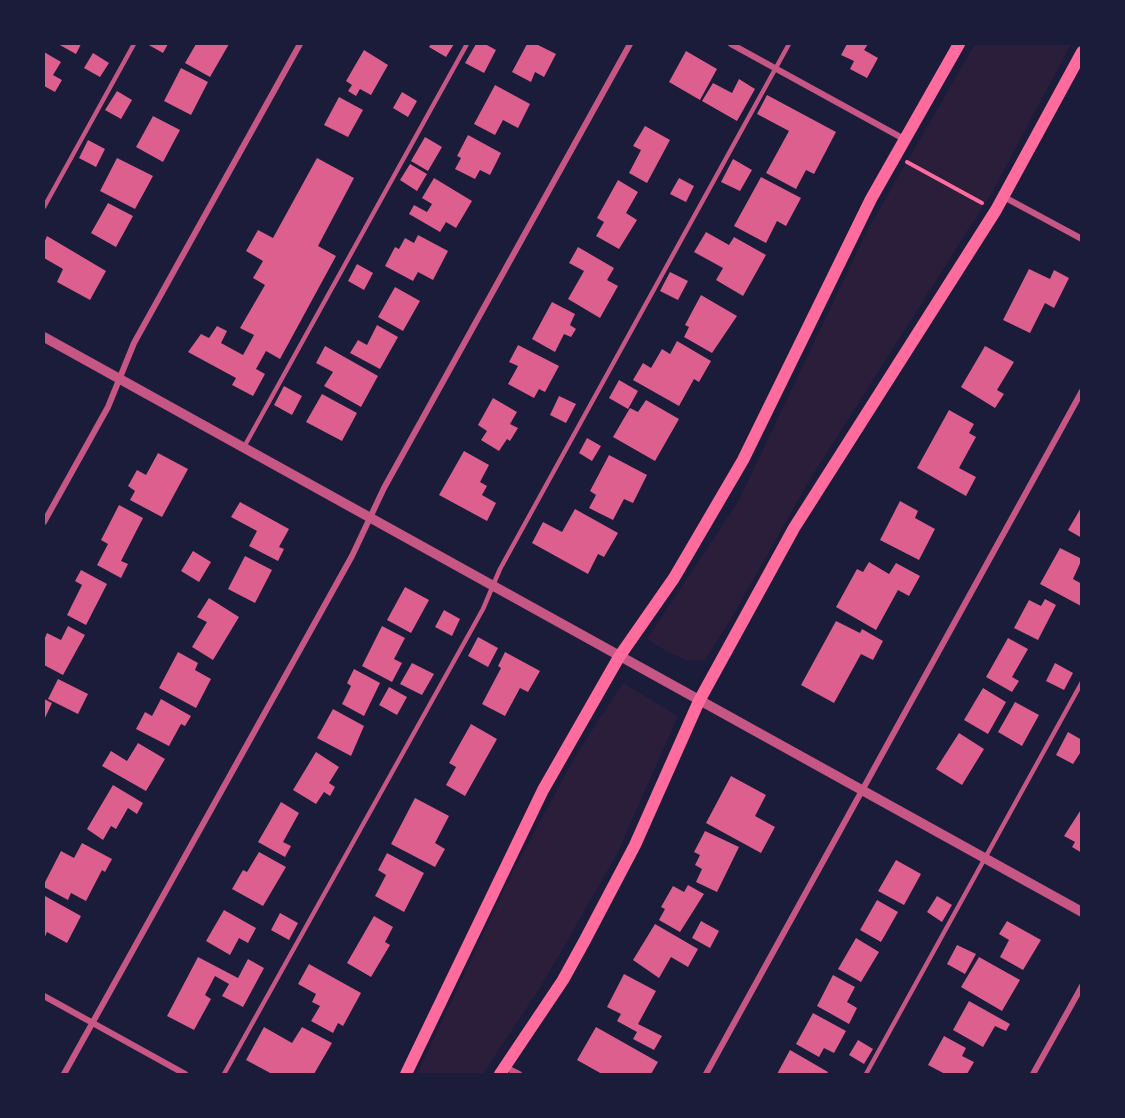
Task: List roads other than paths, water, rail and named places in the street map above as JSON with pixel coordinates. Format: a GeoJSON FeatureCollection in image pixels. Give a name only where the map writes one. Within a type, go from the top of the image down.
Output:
{"type":"FeatureCollection","features":[{"type":"Feature","properties":{"kind":"main road"},"geometry":{"type":"LineString","coordinates":[[406,1074],[543,790],[619,657],[674,578],[743,460],[799,350],[843,254],[904,139],[959,44]]}},
{"type":"Feature","properties":{"kind":"main road"},"geometry":{"type":"LineString","coordinates":[[502,1071],[563,980],[585,940],[635,845],[699,701],[821,482],[1004,197],[1082,52]]}},
{"type":"Feature","properties":{"kind":"street"},"geometry":{"type":"LineString","coordinates":[[44,522],[108,407],[134,343],[300,44]]}},
{"type":"Feature","properties":{"kind":"street"},"geometry":{"type":"LineString","coordinates":[[64,1074],[630,44]]}},
{"type":"Feature","properties":{"kind":"street"},"geometry":{"type":"LineString","coordinates":[[731,44],[904,139]]}},
{"type":"Feature","properties":{"kind":"street"},"geometry":{"type":"LineString","coordinates":[[1004,197],[1082,239]]}},
{"type":"Feature","properties":{"kind":"street"},"geometry":{"type":"LineString","coordinates":[[44,337],[242,449],[1082,912]]}},
{"type":"Feature","properties":{"kind":"street"},"geometry":{"type":"LineString","coordinates":[[706,1074],[1082,391]]}},
{"type":"Feature","properties":{"kind":"street"},"geometry":{"type":"LineString","coordinates":[[1034,1074],[1082,986]]}},
{"type":"Feature","properties":{"kind":"street"},"geometry":{"type":"LineString","coordinates":[[44,996],[185,1074]]}},
{"type":"Feature","properties":{"kind":"street"},"geometry":{"type":"LineString","coordinates":[[502,1071],[519,1074]]}},
{"type":"Feature","properties":{"kind":"lane"},"geometry":{"type":"LineString","coordinates":[[44,207],[134,44]]}},
{"type":"Feature","properties":{"kind":"lane"},"geometry":{"type":"LineString","coordinates":[[242,449],[466,44]]}},
{"type":"Feature","properties":{"kind":"lane"},"geometry":{"type":"LineString","coordinates":[[224,1074],[483,609],[492,587],[789,44]]}},
{"type":"Feature","properties":{"kind":"lane"},"geometry":{"type":"LineString","coordinates":[[866,1074],[1082,682]]}}]}
